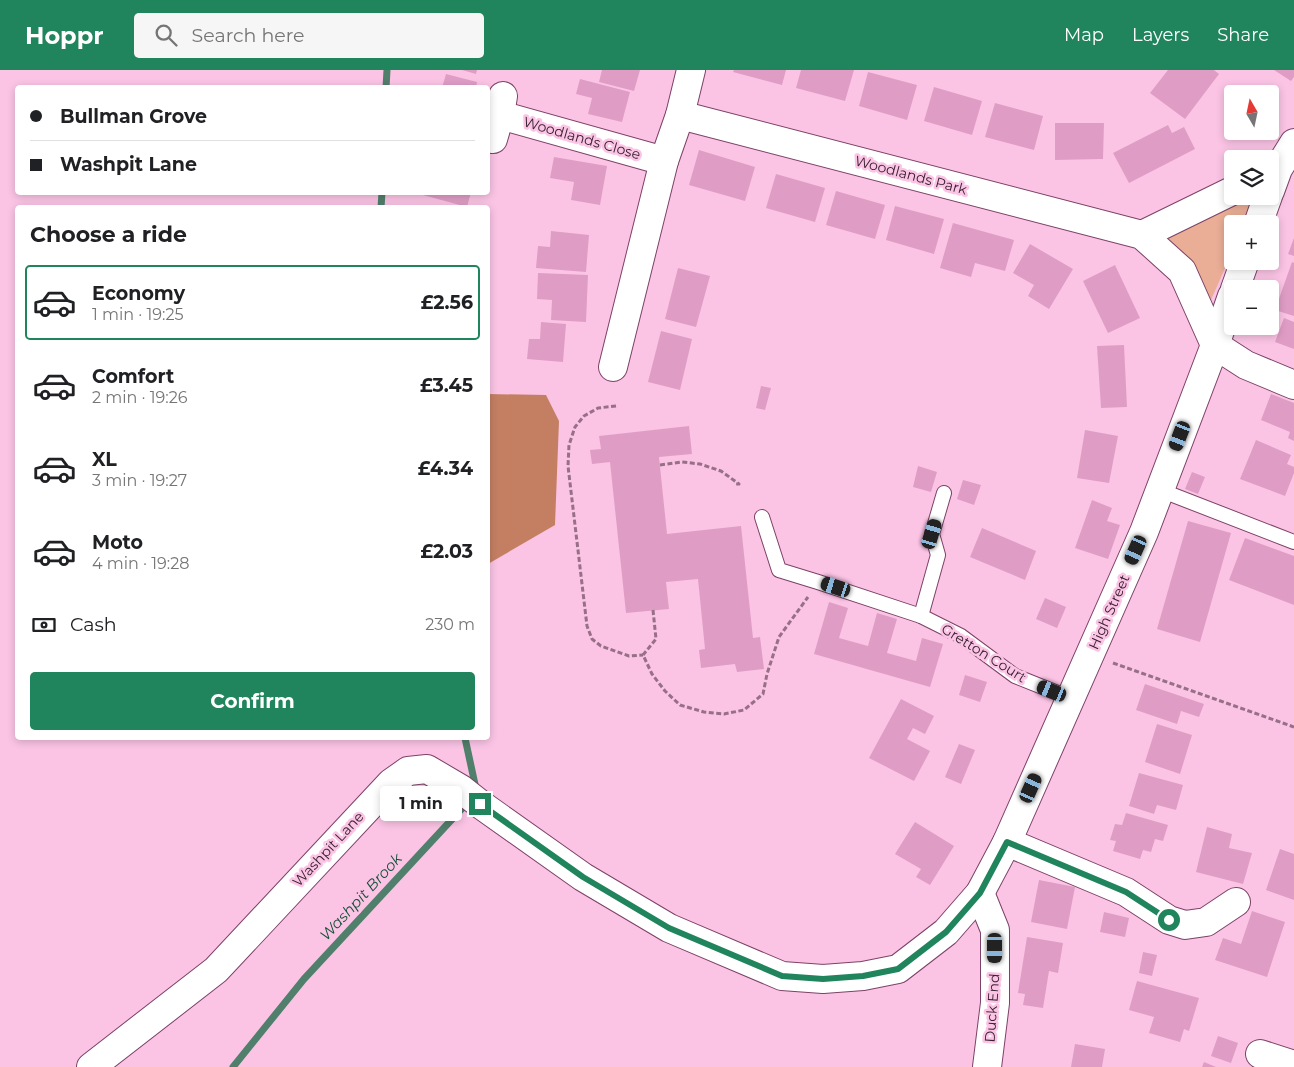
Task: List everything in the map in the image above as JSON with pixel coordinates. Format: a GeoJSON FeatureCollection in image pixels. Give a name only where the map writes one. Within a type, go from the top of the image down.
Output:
{"type":"FeatureCollection","features":[{"type":"Feature","properties":{"kind":"street"},"geometry":{"type":"LineString","coordinates":[[613,367],[664,161],[680,114],[691,70]]}},
{"type":"Feature","properties":{"kind":"street","name":"Woodlands Park"},"geometry":{"type":"LineString","coordinates":[[680,114],[1142,235],[1182,271],[1215,345]]}},
{"type":"Feature","properties":{"kind":"street","name":"Woodlands Close"},"geometry":{"type":"LineString","coordinates":[[499,117],[664,161]]}},
{"type":"Feature","properties":{"kind":"street"},"geometry":{"type":"LineString","coordinates":[[1279,168],[1294,143]]}},
{"type":"Feature","properties":{"kind":"street"},"geometry":{"type":"LineString","coordinates":[[1142,235],[1224,195]]}},
{"type":"Feature","properties":{"kind":"street","name":"High Street"},"geometry":{"type":"LineString","coordinates":[[980,893],[1007,842],[1144,532],[1224,319]]}},
{"type":"Feature","properties":{"kind":"street"},"geometry":{"type":"LineString","coordinates":[[1215,345],[1246,365],[1294,385]]}},
{"type":"Feature","properties":{"kind":"street","name":"Washpit Lane"},"geometry":{"type":"LineString","coordinates":[[91,1067],[216,970],[391,782],[408,772],[427,769],[470,796],[583,877],[669,928],[782,976],[823,979],[863,976],[898,969],[946,932],[980,893]]}},
{"type":"Feature","properties":{"kind":"street"},"geometry":{"type":"LineString","coordinates":[[1007,842],[1126,892],[1169,920],[1185,925],[1206,922],[1236,902]]}},
{"type":"Feature","properties":{"kind":"street","name":"Duck End"},"geometry":{"type":"LineString","coordinates":[[980,893],[995,930],[995,1003],[987,1067]]}},
{"type":"Feature","properties":{"kind":"lane"},"geometry":{"type":"LineString","coordinates":[[1160,490],[1294,542]]}},
{"type":"Feature","properties":{"kind":"lane"},"geometry":{"type":"LineString","coordinates":[[921,616],[938,555],[932,534],[944,493]]}},
{"type":"Feature","properties":{"kind":"lane","name":"Gretton Court"},"geometry":{"type":"LineString","coordinates":[[762,517],[779,570],[921,616],[961,636],[1015,676],[1070,698]]}},
{"type":"Feature","properties":{"kind":"path"},"geometry":{"type":"LineString","coordinates":[[616,406],[598,408],[584,416],[575,427],[570,445],[568,466],[587,626],[592,639],[601,646],[629,656],[643,655],[656,639],[653,610]]}},
{"type":"Feature","properties":{"kind":"path"},"geometry":{"type":"LineString","coordinates":[[660,465],[682,462],[700,464],[721,470],[738,484],[735,484]]}},
{"type":"Feature","properties":{"kind":"path"},"geometry":{"type":"LineString","coordinates":[[643,655],[652,674],[665,691],[680,705],[704,712],[724,714],[744,710],[764,694],[767,674],[779,637],[818,582]]}},
{"type":"Feature","properties":{"kind":"path"},"geometry":{"type":"LineString","coordinates":[[1090,655],[1294,727]]}},
{"type":"Feature","properties":{"kind":"shaded area"},"geometry":{"type":"Polygon","coordinates":[[[1224,203],[1224,205],[1253,205],[1249,215],[1224,215],[1224,270],[1211,300],[1161,233],[1224,203]]]}},
{"type":"Feature","properties":{"kind":"shaded area"},"geometry":{"type":"Polygon","coordinates":[[[490,394],[546,395],[559,421],[555,525],[490,563],[490,394]]]}},
{"type":"Feature","properties":{"kind":"building"},"geometry":{"type":"Polygon","coordinates":[[[462,70],[477,70],[476,74],[462,70]]]}},
{"type":"Feature","properties":{"kind":"building"},"geometry":{"type":"Polygon","coordinates":[[[602,70],[640,70],[634,91],[599,82],[602,70]]]}},
{"type":"Feature","properties":{"kind":"building"},"geometry":{"type":"Polygon","coordinates":[[[734,70],[786,70],[782,85],[733,72],[734,70]]]}},
{"type":"Feature","properties":{"kind":"building"},"geometry":{"type":"Polygon","coordinates":[[[801,70],[854,70],[845,101],[796,88],[801,70]]]}},
{"type":"Feature","properties":{"kind":"building"},"geometry":{"type":"Polygon","coordinates":[[[1168,70],[1214,70],[1219,74],[1185,119],[1150,93],[1168,70]]]}},
{"type":"Feature","properties":{"kind":"building"},"geometry":{"type":"Polygon","coordinates":[[[1274,70],[1294,70],[1294,77],[1291,81],[1274,70]]]}},
{"type":"Feature","properties":{"kind":"building"},"geometry":{"type":"Polygon","coordinates":[[[868,72],[917,85],[907,120],[859,106],[868,72]]]}},
{"type":"Feature","properties":{"kind":"building"},"geometry":{"type":"Polygon","coordinates":[[[446,74],[477,82],[476,85],[443,85],[446,74]]]}},
{"type":"Feature","properties":{"kind":"building"},"geometry":{"type":"Polygon","coordinates":[[[580,79],[630,92],[622,122],[588,114],[592,98],[576,94],[580,79]]]}},
{"type":"Feature","properties":{"kind":"building"},"geometry":{"type":"Polygon","coordinates":[[[934,87],[982,101],[972,135],[924,121],[934,87]]]}},
{"type":"Feature","properties":{"kind":"building"},"geometry":{"type":"Polygon","coordinates":[[[995,103],[1043,116],[1034,150],[985,137],[995,103]]]}},
{"type":"Feature","properties":{"kind":"building"},"geometry":{"type":"Polygon","coordinates":[[[1055,123],[1104,123],[1103,159],[1055,160],[1055,123]]]}},
{"type":"Feature","properties":{"kind":"building"},"geometry":{"type":"Polygon","coordinates":[[[1168,125],[1172,133],[1184,127],[1195,149],[1129,183],[1113,153],[1168,125]]]}},
{"type":"Feature","properties":{"kind":"building"},"geometry":{"type":"Polygon","coordinates":[[[699,150],[755,167],[745,201],[689,185],[699,150]]]}},
{"type":"Feature","properties":{"kind":"building"},"geometry":{"type":"Polygon","coordinates":[[[554,157],[607,166],[600,205],[571,200],[574,182],[550,178],[554,157]]]}},
{"type":"Feature","properties":{"kind":"building"},"geometry":{"type":"Polygon","coordinates":[[[776,174],[825,188],[815,222],[766,208],[776,174]]]}},
{"type":"Feature","properties":{"kind":"building"},"geometry":{"type":"Polygon","coordinates":[[[836,191],[885,205],[875,239],[826,225],[836,191]]]}},
{"type":"Feature","properties":{"kind":"building"},"geometry":{"type":"Polygon","coordinates":[[[423,195],[470,195],[468,205],[460,205],[423,195]]]}},
{"type":"Feature","properties":{"kind":"building"},"geometry":{"type":"Polygon","coordinates":[[[895,206],[944,219],[934,254],[886,240],[895,206]]]}},
{"type":"Feature","properties":{"kind":"building"},"geometry":{"type":"Polygon","coordinates":[[[953,223],[1014,240],[1005,271],[975,263],[971,277],[940,268],[953,223]]]}},
{"type":"Feature","properties":{"kind":"building"},"geometry":{"type":"Polygon","coordinates":[[[551,231],[589,235],[586,272],[536,268],[538,246],[550,247],[551,231]]]}},
{"type":"Feature","properties":{"kind":"building"},"geometry":{"type":"Polygon","coordinates":[[[1294,238],[1294,256],[1288,254],[1294,238]]]}},
{"type":"Feature","properties":{"kind":"building"},"geometry":{"type":"Polygon","coordinates":[[[1030,244],[1073,269],[1049,309],[1028,296],[1034,285],[1013,273],[1030,244]]]}},
{"type":"Feature","properties":{"kind":"building"},"geometry":{"type":"Polygon","coordinates":[[[1292,262],[1294,263],[1294,316],[1279,311],[1279,299],[1292,262]]]}},
{"type":"Feature","properties":{"kind":"building"},"geometry":{"type":"Polygon","coordinates":[[[1115,265],[1140,318],[1108,333],[1083,281],[1115,265]]]}},
{"type":"Feature","properties":{"kind":"building"},"geometry":{"type":"Polygon","coordinates":[[[678,268],[710,276],[696,327],[665,319],[678,268]]]}},
{"type":"Feature","properties":{"kind":"building"},"geometry":{"type":"Polygon","coordinates":[[[538,273],[588,275],[586,322],[551,320],[552,300],[537,299],[538,273]]]}},
{"type":"Feature","properties":{"kind":"building"},"geometry":{"type":"Polygon","coordinates":[[[1284,318],[1294,322],[1294,349],[1275,342],[1284,318]]]}},
{"type":"Feature","properties":{"kind":"building"},"geometry":{"type":"Polygon","coordinates":[[[541,322],[566,324],[563,362],[527,359],[529,339],[540,339],[541,322]]]}},
{"type":"Feature","properties":{"kind":"building"},"geometry":{"type":"Polygon","coordinates":[[[661,331],[692,339],[680,390],[648,382],[661,331]]]}},
{"type":"Feature","properties":{"kind":"building"},"geometry":{"type":"Polygon","coordinates":[[[1124,345],[1127,407],[1101,408],[1097,346],[1124,345]]]}},
{"type":"Feature","properties":{"kind":"building"},"geometry":{"type":"Polygon","coordinates":[[[761,386],[771,388],[765,410],[756,408],[761,386]]]}},
{"type":"Feature","properties":{"kind":"building"},"geometry":{"type":"Polygon","coordinates":[[[1271,394],[1294,403],[1294,441],[1288,438],[1290,432],[1261,420],[1271,394]]]}},
{"type":"Feature","properties":{"kind":"building"},"geometry":{"type":"Polygon","coordinates":[[[689,426],[692,454],[659,457],[667,534],[741,526],[753,638],[760,637],[764,669],[737,672],[735,664],[701,668],[699,650],[705,649],[698,579],[666,582],[669,609],[626,613],[610,462],[592,464],[590,450],[601,449],[599,436],[689,426]]]}},
{"type":"Feature","properties":{"kind":"building"},"geometry":{"type":"Polygon","coordinates":[[[1085,430],[1118,436],[1109,483],[1077,478],[1085,430]]]}},
{"type":"Feature","properties":{"kind":"building"},"geometry":{"type":"Polygon","coordinates":[[[1256,440],[1291,455],[1287,464],[1294,467],[1294,473],[1285,496],[1240,479],[1256,440]]]}},
{"type":"Feature","properties":{"kind":"building"},"geometry":{"type":"Polygon","coordinates":[[[918,466],[937,472],[931,492],[913,487],[918,466]]]}},
{"type":"Feature","properties":{"kind":"building"},"geometry":{"type":"Polygon","coordinates":[[[1192,472],[1205,477],[1198,494],[1185,489],[1192,472]]]}},
{"type":"Feature","properties":{"kind":"building"},"geometry":{"type":"Polygon","coordinates":[[[963,480],[981,485],[974,505],[957,499],[963,480]]]}},
{"type":"Feature","properties":{"kind":"building"},"geometry":{"type":"Polygon","coordinates":[[[1092,500],[1112,508],[1107,521],[1120,525],[1108,559],[1075,548],[1092,500]]]}},
{"type":"Feature","properties":{"kind":"building"},"geometry":{"type":"Polygon","coordinates":[[[1188,521],[1231,533],[1200,642],[1157,629],[1188,521]]]}},
{"type":"Feature","properties":{"kind":"building"},"geometry":{"type":"Polygon","coordinates":[[[982,528],[1036,551],[1025,580],[970,557],[982,528]]]}},
{"type":"Feature","properties":{"kind":"building"},"geometry":{"type":"Polygon","coordinates":[[[1245,538],[1294,556],[1294,605],[1229,580],[1245,538]]]}},
{"type":"Feature","properties":{"kind":"building"},"geometry":{"type":"Polygon","coordinates":[[[1045,598],[1066,607],[1057,628],[1036,619],[1045,598]]]}},
{"type":"Feature","properties":{"kind":"building"},"geometry":{"type":"Polygon","coordinates":[[[829,602],[848,608],[839,638],[868,646],[877,613],[897,619],[887,653],[916,661],[922,638],[943,644],[930,687],[814,654],[829,602]]]}},
{"type":"Feature","properties":{"kind":"building"},"geometry":{"type":"Polygon","coordinates":[[[965,675],[987,682],[980,702],[959,695],[965,675]]]}},
{"type":"Feature","properties":{"kind":"building"},"geometry":{"type":"Polygon","coordinates":[[[1145,684],[1204,704],[1199,717],[1181,711],[1177,724],[1136,710],[1145,684]]]}},
{"type":"Feature","properties":{"kind":"building"},"geometry":{"type":"Polygon","coordinates":[[[901,699],[934,716],[925,734],[913,728],[907,739],[930,751],[914,781],[869,758],[901,699]]]}},
{"type":"Feature","properties":{"kind":"building"},"geometry":{"type":"Polygon","coordinates":[[[1157,724],[1192,735],[1180,774],[1145,762],[1157,724]]]}},
{"type":"Feature","properties":{"kind":"building"},"geometry":{"type":"Polygon","coordinates":[[[959,744],[975,750],[961,784],[945,777],[959,744]]]}},
{"type":"Feature","properties":{"kind":"building"},"geometry":{"type":"Polygon","coordinates":[[[1139,773],[1183,785],[1176,810],[1157,805],[1154,814],[1129,806],[1139,773]]]}},
{"type":"Feature","properties":{"kind":"building"},"geometry":{"type":"Polygon","coordinates":[[[1126,813],[1168,825],[1163,841],[1155,839],[1151,852],[1143,850],[1140,859],[1113,851],[1116,841],[1110,840],[1115,824],[1122,825],[1126,813]]]}},
{"type":"Feature","properties":{"kind":"building"},"geometry":{"type":"Polygon","coordinates":[[[915,822],[954,846],[930,885],[916,877],[921,869],[895,854],[915,822]]]}},
{"type":"Feature","properties":{"kind":"building"},"geometry":{"type":"Polygon","coordinates":[[[1207,827],[1232,834],[1229,848],[1252,853],[1243,884],[1196,872],[1207,827]]]}},
{"type":"Feature","properties":{"kind":"building"},"geometry":{"type":"Polygon","coordinates":[[[1280,849],[1294,854],[1294,900],[1266,890],[1280,849]]]}},
{"type":"Feature","properties":{"kind":"building"},"geometry":{"type":"Polygon","coordinates":[[[1039,880],[1075,887],[1067,929],[1031,922],[1039,880]]]}},
{"type":"Feature","properties":{"kind":"building"},"geometry":{"type":"Polygon","coordinates":[[[1252,911],[1285,922],[1267,977],[1215,960],[1223,938],[1241,944],[1252,911]]]}},
{"type":"Feature","properties":{"kind":"building"},"geometry":{"type":"Polygon","coordinates":[[[1104,912],[1129,918],[1125,937],[1100,932],[1104,912]]]}},
{"type":"Feature","properties":{"kind":"building"},"geometry":{"type":"Polygon","coordinates":[[[1027,937],[1063,943],[1058,973],[1049,971],[1043,1008],[1023,1005],[1025,994],[1018,993],[1027,937]]]}},
{"type":"Feature","properties":{"kind":"building"},"geometry":{"type":"Polygon","coordinates":[[[1143,952],[1157,955],[1152,976],[1139,973],[1143,952]]]}},
{"type":"Feature","properties":{"kind":"building"},"geometry":{"type":"Polygon","coordinates":[[[1137,981],[1199,998],[1189,1031],[1184,1029],[1180,1042],[1149,1033],[1154,1017],[1129,1010],[1137,981]]]}},
{"type":"Feature","properties":{"kind":"building"},"geometry":{"type":"Polygon","coordinates":[[[1218,1036],[1238,1043],[1231,1063],[1211,1056],[1218,1036]]]}},
{"type":"Feature","properties":{"kind":"building"},"geometry":{"type":"Polygon","coordinates":[[[1075,1044],[1105,1049],[1102,1067],[1071,1067],[1075,1044]]]}},
{"type":"Feature","properties":{"kind":"building"},"geometry":{"type":"Polygon","coordinates":[[[1204,1062],[1216,1067],[1202,1067],[1204,1062]]]}},
{"type":"Feature","properties":{"kind":"waterway","name":"Washpit Brook"},"geometry":{"type":"LineString","coordinates":[[386,85],[387,70]]}},
{"type":"Feature","properties":{"kind":"waterway","name":"Washpit Brook"},"geometry":{"type":"LineString","coordinates":[[381,205],[382,195]]}},
{"type":"Feature","properties":{"kind":"waterway","name":"Washpit Brook"},"geometry":{"type":"LineString","coordinates":[[465,740],[476,789]]}},
{"type":"Feature","properties":{"kind":"waterway","name":"Washpit Brook"},"geometry":{"type":"LineString","coordinates":[[233,1067],[304,979],[468,802]]}},
{"type":"Feature","properties":{"kind":"route"},"geometry":{"type":"LineString","coordinates":[[480,804],[583,877],[669,928],[782,976],[823,979],[863,976],[898,969],[946,932],[980,893],[1007,842],[1126,892],[1169,920]]}}]}
